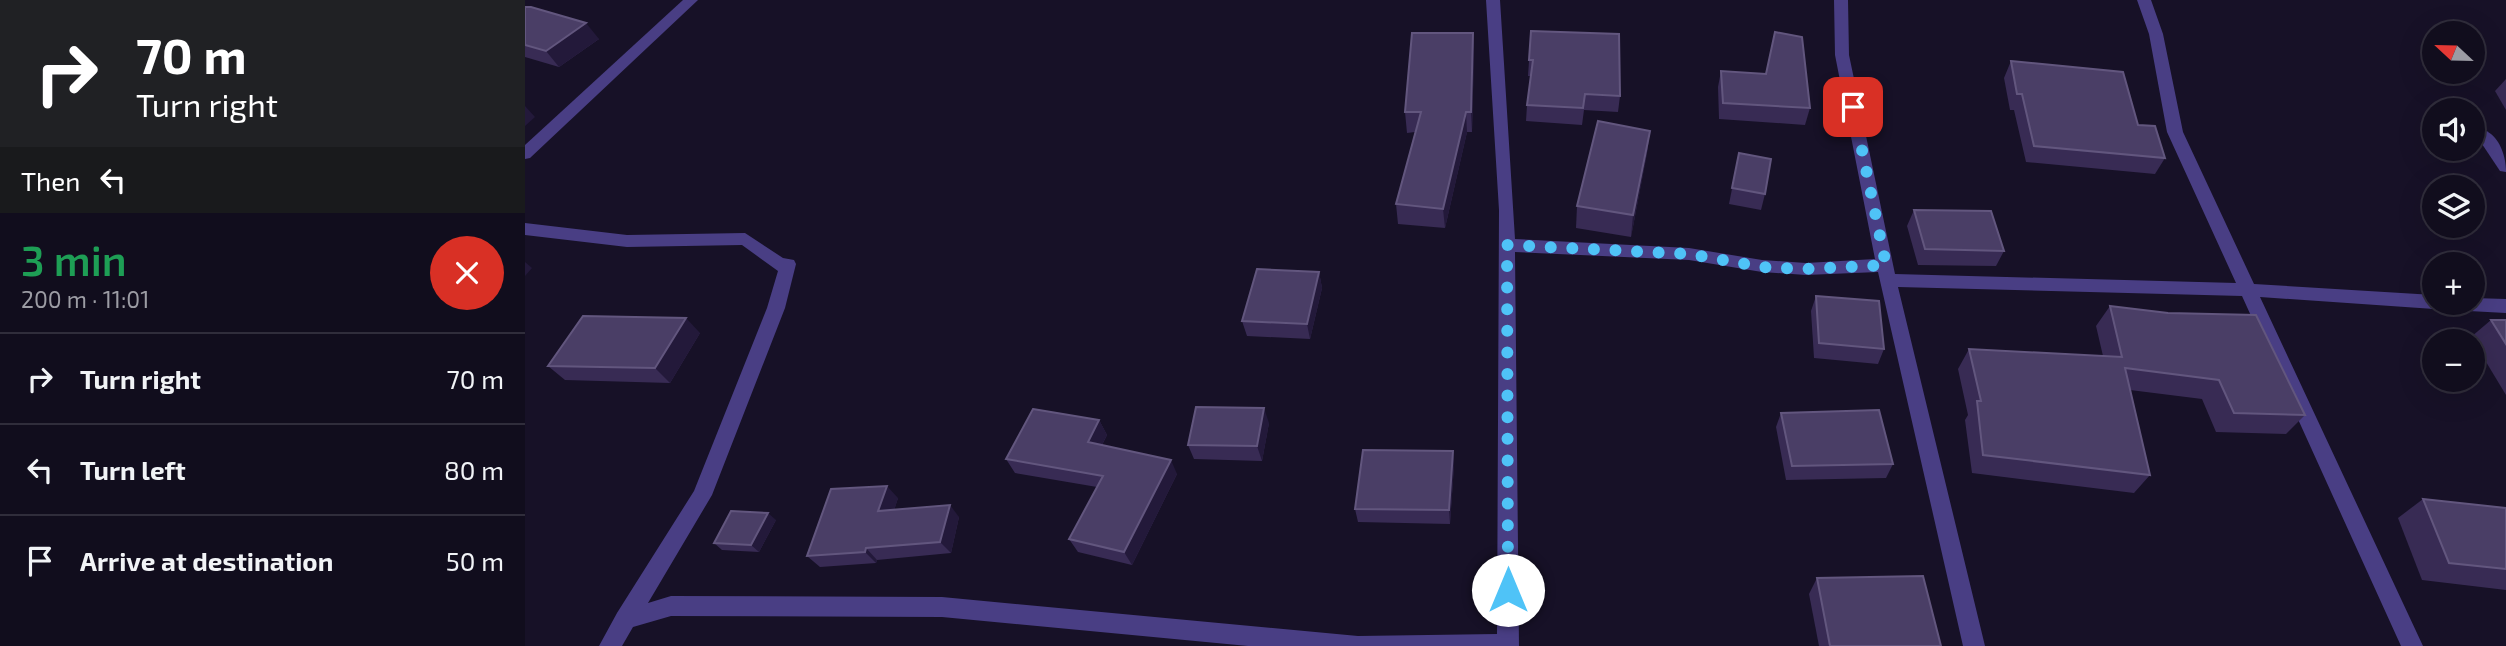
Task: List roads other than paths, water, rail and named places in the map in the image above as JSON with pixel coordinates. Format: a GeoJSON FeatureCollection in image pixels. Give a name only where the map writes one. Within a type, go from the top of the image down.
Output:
{"type":"FeatureCollection","features":[{"type":"Feature","properties":{"kind":"street"},"geometry":{"type":"LineString","coordinates":[[525,153],[691,0]]}},
{"type":"Feature","properties":{"kind":"street"},"geometry":{"type":"LineString","coordinates":[[624,620],[671,606],[942,607],[1358,646],[1508,645],[1507,245],[1493,0]]}},
{"type":"Feature","properties":{"kind":"street"},"geometry":{"type":"LineString","coordinates":[[1841,0],[1842,55],[1887,272],[1974,646]]}},
{"type":"Feature","properties":{"kind":"street"},"geometry":{"type":"LineString","coordinates":[[2144,0],[2156,34],[2175,132],[2412,646]]}},
{"type":"Feature","properties":{"kind":"street"},"geometry":{"type":"LineString","coordinates":[[2485,136],[2506,167]]}},
{"type":"Feature","properties":{"kind":"street"},"geometry":{"type":"LineString","coordinates":[[525,229],[627,240],[745,239],[781,265],[788,264],[776,308],[702,495],[610,646]]}},
{"type":"Feature","properties":{"kind":"street"},"geometry":{"type":"LineString","coordinates":[[1507,245],[1689,254],[1762,267],[2246,290],[2422,301]]}},
{"type":"Feature","properties":{"kind":"street"},"geometry":{"type":"LineString","coordinates":[[2485,305],[2506,306]]}}]}
